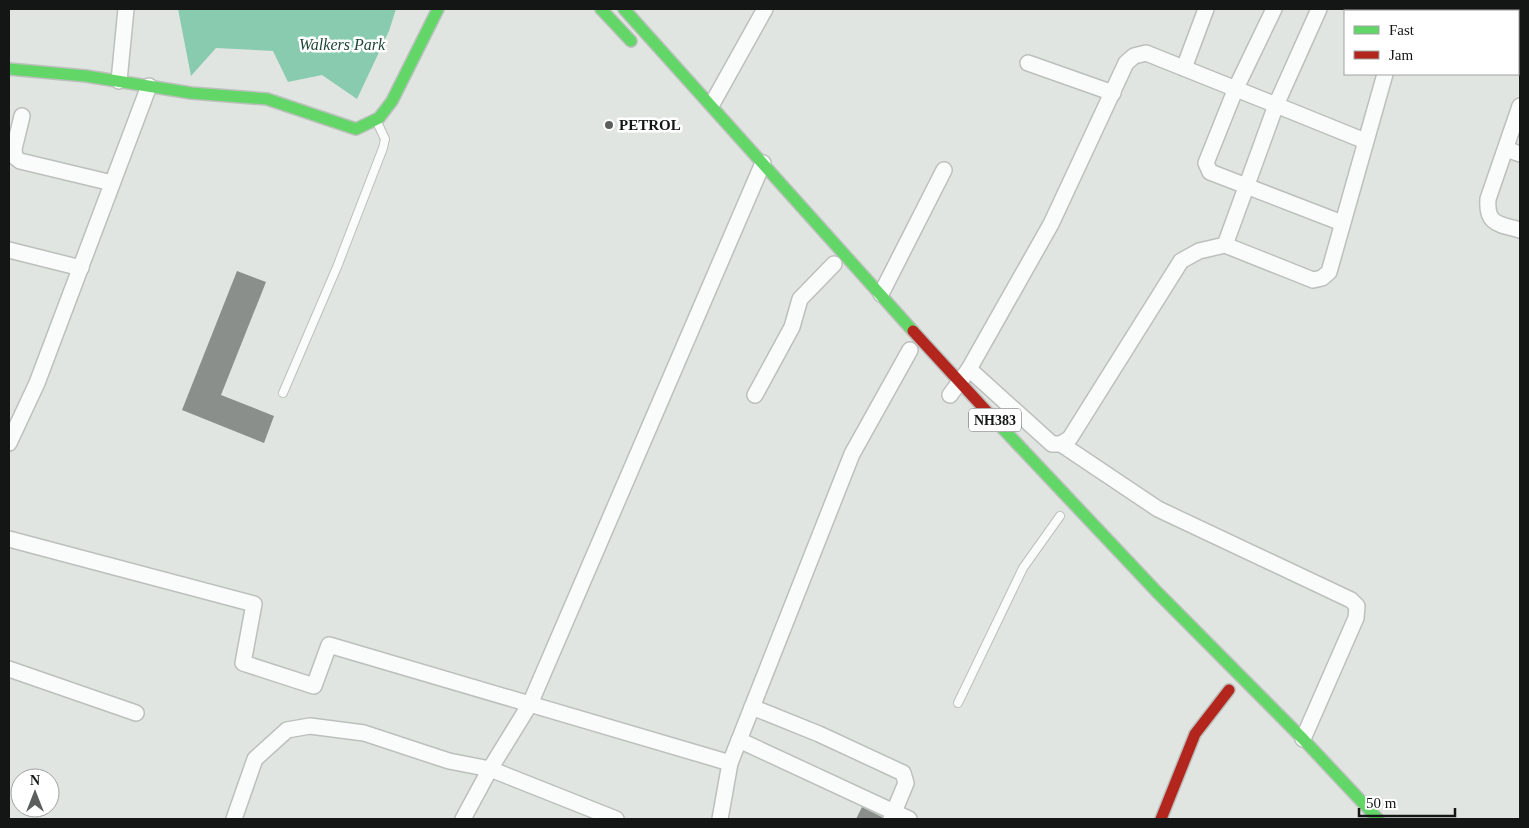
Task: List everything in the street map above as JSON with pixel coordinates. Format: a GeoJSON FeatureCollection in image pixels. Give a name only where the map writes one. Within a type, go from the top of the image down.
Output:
{"type":"FeatureCollection","features":[{"type":"Feature","properties":{"kind":"main road"},"geometry":{"type":"LineString","coordinates":[[9,69],[86,76],[191,93],[266,99],[336,124],[356,129],[368,126],[376,120],[392,101],[438,9]]}},
{"type":"Feature","properties":{"kind":"main road"},"geometry":{"type":"LineString","coordinates":[[601,9],[641,52]]}},
{"type":"Feature","properties":{"kind":"main road","name":"NH383"},"geometry":{"type":"LineString","coordinates":[[624,9],[712,104],[758,174],[881,294],[958,381],[1156,592],[1216,659],[1303,739],[1378,819]]}},
{"type":"Feature","properties":{"kind":"main road"},"geometry":{"type":"LineString","coordinates":[[1161,819],[1195,734],[1232,694],[1218,679]]}},
{"type":"Feature","properties":{"kind":"street"},"geometry":{"type":"LineString","coordinates":[[119,81],[126,9]]}},
{"type":"Feature","properties":{"kind":"street"},"geometry":{"type":"LineString","coordinates":[[712,104],[765,9]]}},
{"type":"Feature","properties":{"kind":"street"},"geometry":{"type":"LineString","coordinates":[[1184,68],[1206,9]]}},
{"type":"Feature","properties":{"kind":"street"},"geometry":{"type":"LineString","coordinates":[[1274,9],[1236,88],[1206,163],[1210,172],[1342,223]]}},
{"type":"Feature","properties":{"kind":"street"},"geometry":{"type":"LineString","coordinates":[[1225,245],[1276,105],[1319,9]]}},
{"type":"Feature","properties":{"kind":"street"},"geometry":{"type":"LineString","coordinates":[[950,394],[958,381],[970,369],[1051,224],[1126,63],[1134,56],[1146,53],[1365,141]]}},
{"type":"Feature","properties":{"kind":"street"},"geometry":{"type":"LineString","coordinates":[[1028,63],[1113,93]]}},
{"type":"Feature","properties":{"kind":"street"},"geometry":{"type":"LineString","coordinates":[[970,369],[1052,444],[1061,444],[1070,438],[1181,261],[1199,252],[1225,245],[1313,280],[1322,278],[1329,272],[1385,75]]}},
{"type":"Feature","properties":{"kind":"street"},"geometry":{"type":"LineString","coordinates":[[9,443],[37,383],[149,86]]}},
{"type":"Feature","properties":{"kind":"street"},"geometry":{"type":"LineString","coordinates":[[1520,106],[1488,199],[1487,210],[1489,218],[1495,222],[1520,230]]}},
{"type":"Feature","properties":{"kind":"street"},"geometry":{"type":"LineString","coordinates":[[22,116],[14,150],[15,157],[20,161],[112,183]]}},
{"type":"Feature","properties":{"kind":"street"},"geometry":{"type":"LineString","coordinates":[[1506,149],[1520,154]]}},
{"type":"Feature","properties":{"kind":"street"},"geometry":{"type":"LineString","coordinates":[[881,294],[944,170]]}},
{"type":"Feature","properties":{"kind":"street"},"geometry":{"type":"LineString","coordinates":[[463,819],[490,769],[530,704],[758,174]]}},
{"type":"Feature","properties":{"kind":"street"},"geometry":{"type":"LineString","coordinates":[[9,250],[80,268]]}},
{"type":"Feature","properties":{"kind":"street"},"geometry":{"type":"LineString","coordinates":[[755,395],[792,327],[800,299],[833,264]]}},
{"type":"Feature","properties":{"kind":"street"},"geometry":{"type":"LineString","coordinates":[[720,819],[730,763],[852,454],[910,350]]}},
{"type":"Feature","properties":{"kind":"street"},"geometry":{"type":"LineString","coordinates":[[1061,444],[1158,509],[1352,600],[1357,606],[1356,618],[1303,739]]}},
{"type":"Feature","properties":{"kind":"street"},"geometry":{"type":"LineString","coordinates":[[9,539],[254,604],[243,662],[314,686],[329,644],[730,763]]}},
{"type":"Feature","properties":{"kind":"street"},"geometry":{"type":"LineString","coordinates":[[9,669],[136,713]]}},
{"type":"Feature","properties":{"kind":"street"},"geometry":{"type":"LineString","coordinates":[[752,708],[819,734],[904,774],[906,783],[893,816]]}},
{"type":"Feature","properties":{"kind":"street"},"geometry":{"type":"LineString","coordinates":[[234,819],[255,759],[287,730],[297,727],[336,728],[364,733],[449,761],[490,769],[616,819]]}},
{"type":"Feature","properties":{"kind":"street"},"geometry":{"type":"LineString","coordinates":[[739,740],[893,816],[909,819]]}},
{"type":"Feature","properties":{"kind":"lane"},"geometry":{"type":"LineString","coordinates":[[283,393],[383,148],[383,131],[376,120]]}},
{"type":"Feature","properties":{"kind":"lane"},"geometry":{"type":"LineString","coordinates":[[958,703],[1023,568],[1060,516]]}},
{"type":"Feature","properties":{"kind":"water","name":"Walkers Park"},"geometry":{"type":"Polygon","coordinates":[[[178,9],[396,9],[389,31],[357,99],[322,75],[288,82],[273,51],[216,48],[191,76],[178,9]]]}},
{"type":"Feature","properties":{"kind":"building"},"geometry":{"type":"Polygon","coordinates":[[[237,271],[266,282],[221,395],[274,416],[264,443],[182,410],[237,271]]]}},
{"type":"Feature","properties":{"kind":"building"},"geometry":{"type":"Polygon","coordinates":[[[862,807],[882,817],[882,819],[856,819],[862,807]]]}},
{"type":"Feature","properties":{"kind":"traffic: fast"},"geometry":{"type":"LineString","coordinates":[[9,69],[86,76],[191,93],[267,99],[356,129],[379,118],[392,101],[438,9]]}},
{"type":"Feature","properties":{"kind":"traffic: fast"},"geometry":{"type":"LineString","coordinates":[[601,9],[631,41]]}},
{"type":"Feature","properties":{"kind":"traffic: fast"},"geometry":{"type":"LineString","coordinates":[[624,9],[913,331]]}},
{"type":"Feature","properties":{"kind":"traffic: fast"},"geometry":{"type":"LineString","coordinates":[[990,415],[1157,592],[1303,739],[1378,819]]}},
{"type":"Feature","properties":{"kind":"traffic: jam"},"geometry":{"type":"LineString","coordinates":[[913,331],[990,415]]}},
{"type":"Feature","properties":{"kind":"traffic: jam"},"geometry":{"type":"LineString","coordinates":[[1161,819],[1195,734],[1229,690]]}},
{"type":"Feature","properties":{"kind":"place","name":"PETROL"},"geometry":{"type":"Point","coordinates":[609,125]}}]}
